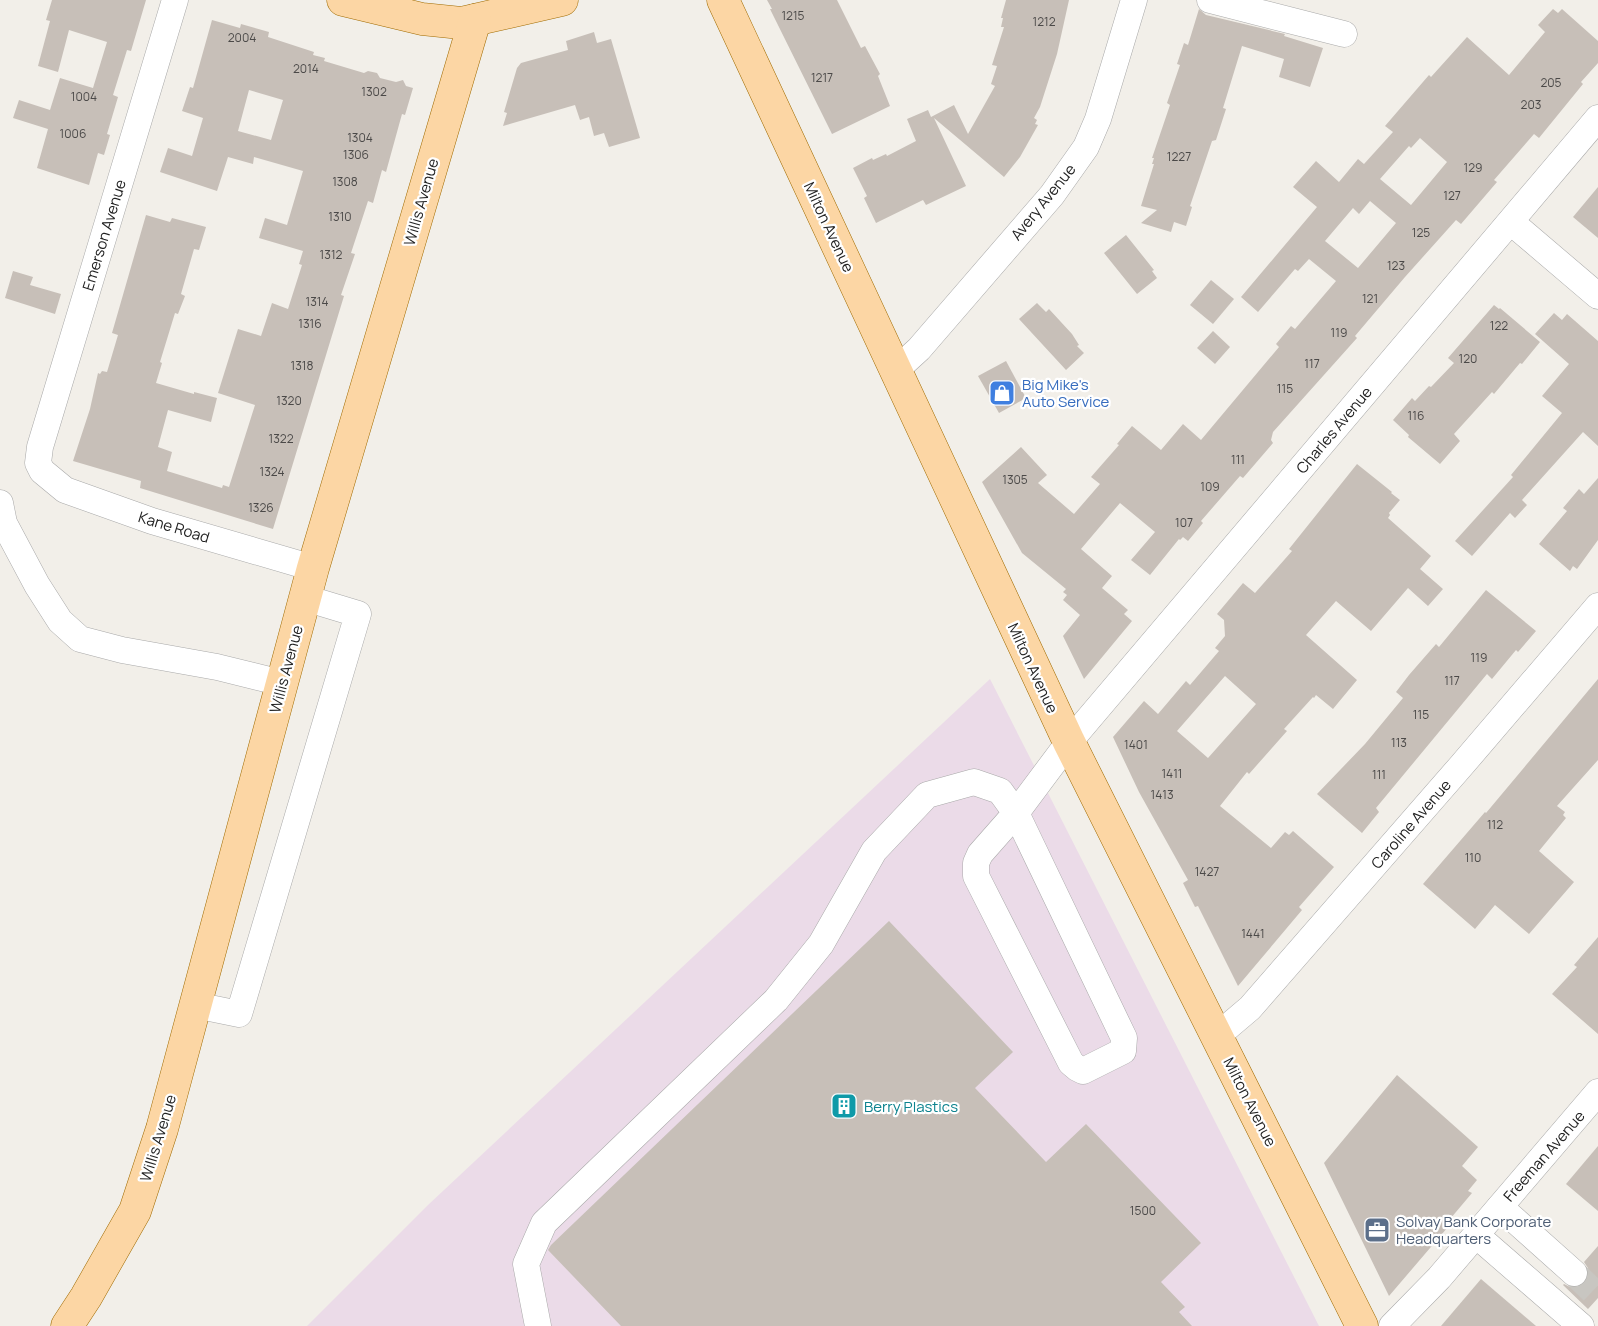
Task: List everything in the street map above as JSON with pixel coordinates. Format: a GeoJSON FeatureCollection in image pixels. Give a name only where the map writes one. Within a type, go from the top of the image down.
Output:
{"type":"FeatureCollection","features":[{"type":"Feature","properties":{"kind":"main road"},"geometry":{"type":"LineString","coordinates":[[343,0],[422,19],[461,23],[478,10],[562,0]]}},
{"type":"Feature","properties":{"kind":"main road","name":"Milton Avenue"},"geometry":{"type":"LineString","coordinates":[[723,0],[1068,742],[1362,1326]]}},
{"type":"Feature","properties":{"kind":"main road","name":"Willis Avenue"},"geometry":{"type":"LineString","coordinates":[[67,1326],[87,1297],[135,1211],[162,1129],[305,598],[478,10]]}},
{"type":"Feature","properties":{"kind":"street","name":"Emerson Avenue"},"geometry":{"type":"LineString","coordinates":[[42,471],[38,463],[40,447],[175,0]]}},
{"type":"Feature","properties":{"kind":"street","name":"Avery Avenue"},"geometry":{"type":"LineString","coordinates":[[896,370],[919,349],[1052,195],[1086,147],[1098,119],[1134,0]]}},
{"type":"Feature","properties":{"kind":"street"},"geometry":{"type":"LineString","coordinates":[[1210,0],[1344,34]]}},
{"type":"Feature","properties":{"kind":"street","name":"Charles Avenue"},"geometry":{"type":"LineString","coordinates":[[1016,813],[1068,742],[1598,118]]}},
{"type":"Feature","properties":{"kind":"street"},"geometry":{"type":"LineString","coordinates":[[1511,222],[1598,296]]}},
{"type":"Feature","properties":{"kind":"street","name":"Kane Road"},"geometry":{"type":"LineString","coordinates":[[42,471],[65,490],[152,521],[314,568]]}},
{"type":"Feature","properties":{"kind":"street"},"geometry":{"type":"LineString","coordinates":[[0,503],[4,523],[37,585],[60,621],[80,639],[122,650],[217,667],[282,683]]}},
{"type":"Feature","properties":{"kind":"street"},"geometry":{"type":"LineString","coordinates":[[195,1005],[239,1014],[358,614],[305,598]]}},
{"type":"Feature","properties":{"kind":"street","name":"Caroline Avenue"},"geometry":{"type":"LineString","coordinates":[[1217,1036],[1250,1008],[1598,606]]}},
{"type":"Feature","properties":{"kind":"street"},"geometry":{"type":"LineString","coordinates":[[538,1326],[526,1264],[544,1223],[776,1000],[821,944],[874,851],[927,795],[974,782],[1000,791],[1016,813],[1124,1038],[1125,1044],[1120,1054],[1083,1071],[1071,1063],[976,876],[976,863],[980,854],[1016,813]]}},
{"type":"Feature","properties":{"kind":"street","name":"Freeman Avenue"},"geometry":{"type":"LineString","coordinates":[[1392,1326],[1439,1278],[1598,1092]]}},
{"type":"Feature","properties":{"kind":"street"},"geometry":{"type":"LineString","coordinates":[[1500,1206],[1574,1273]]}},
{"type":"Feature","properties":{"kind":"street"},"geometry":{"type":"LineString","coordinates":[[1476,1235],[1581,1326]]}},
{"type":"Feature","properties":{"kind":"shaded area"},"geometry":{"type":"Polygon","coordinates":[[[990,679],[1319,1326],[307,1326],[428,1205],[990,679]]]}},
{"type":"Feature","properties":{"kind":"building"},"geometry":{"type":"Polygon","coordinates":[[[52,0],[146,0],[131,51],[127,50],[113,95],[118,97],[107,134],[110,135],[104,155],[98,153],[89,185],[37,168],[48,129],[13,118],[19,100],[50,110],[60,78],[93,88],[107,42],[69,30],[58,72],[38,66],[50,21],[46,20],[52,0]]]}},
{"type":"Feature","properties":{"kind":"building"},"geometry":{"type":"Polygon","coordinates":[[[767,0],[837,0],[861,48],[865,46],[880,74],[878,76],[890,106],[832,134],[767,0]]]}},
{"type":"Feature","properties":{"kind":"building"},"geometry":{"type":"Polygon","coordinates":[[[1006,0],[1069,0],[1057,54],[1040,107],[1034,118],[1037,120],[1035,124],[1038,125],[1020,157],[1004,177],[934,118],[966,186],[926,205],[923,200],[876,223],[864,198],[867,196],[853,168],[872,158],[873,160],[886,154],[887,156],[916,141],[907,119],[928,110],[931,117],[954,105],[968,134],[995,86],[991,84],[997,66],[992,65],[1004,27],[1001,27],[1003,18],[1001,18],[1006,0]]]}},
{"type":"Feature","properties":{"kind":"building"},"geometry":{"type":"Polygon","coordinates":[[[1199,9],[1206,15],[1285,34],[1284,36],[1323,48],[1310,87],[1279,77],[1284,59],[1242,46],[1223,108],[1226,109],[1216,140],[1212,141],[1190,206],[1192,207],[1186,226],[1174,222],[1171,232],[1141,223],[1157,210],[1141,206],[1154,164],[1152,164],[1154,158],[1152,158],[1170,105],[1167,103],[1180,65],[1177,64],[1184,43],[1188,45],[1199,9]]]}},
{"type":"Feature","properties":{"kind":"building"},"geometry":{"type":"Polygon","coordinates":[[[1553,9],[1558,13],[1562,9],[1598,41],[1598,63],[1539,138],[1534,134],[1494,180],[1497,182],[1461,224],[1456,220],[1405,277],[1355,336],[1357,338],[1273,432],[1271,440],[1273,443],[1243,478],[1240,476],[1201,521],[1203,523],[1188,541],[1183,537],[1179,539],[1150,575],[1131,560],[1155,532],[1120,503],[1081,549],[1112,576],[1102,588],[1128,610],[1124,614],[1132,621],[1084,679],[1063,636],[1080,615],[1063,600],[1067,595],[1063,592],[1066,589],[1022,553],[982,482],[1021,447],[1047,475],[1038,483],[1074,514],[1100,484],[1091,477],[1132,426],[1161,450],[1183,424],[1201,440],[1279,347],[1276,344],[1291,326],[1295,329],[1336,281],[1309,259],[1298,271],[1295,269],[1258,312],[1241,297],[1317,207],[1293,187],[1316,161],[1339,182],[1358,159],[1364,164],[1393,132],[1385,126],[1429,75],[1431,77],[1467,37],[1509,75],[1545,32],[1538,25],[1553,9]],[[1420,138],[1411,148],[1409,146],[1380,179],[1411,205],[1447,162],[1420,138]],[[1370,201],[1359,214],[1353,208],[1325,241],[1358,268],[1396,223],[1370,201]]]}},
{"type":"Feature","properties":{"kind":"building"},"geometry":{"type":"Polygon","coordinates":[[[212,20],[240,28],[241,24],[269,32],[268,37],[314,52],[313,55],[325,58],[324,61],[364,73],[368,71],[377,73],[380,78],[396,82],[403,80],[406,86],[413,88],[405,115],[402,114],[386,172],[382,170],[373,203],[368,201],[351,253],[355,254],[341,295],[344,296],[273,529],[140,488],[141,481],[73,461],[90,409],[98,373],[107,372],[118,335],[112,333],[146,215],[170,222],[172,218],[206,227],[199,250],[194,249],[181,294],[185,296],[178,314],[175,313],[156,383],[217,398],[211,422],[168,410],[158,447],[172,452],[167,471],[222,488],[223,485],[229,487],[255,405],[218,393],[238,329],[261,336],[272,303],[288,309],[302,265],[299,264],[303,251],[259,238],[265,218],[287,225],[303,171],[254,157],[253,164],[228,157],[217,191],[160,172],[168,148],[192,156],[203,118],[182,111],[190,87],[193,88],[212,20]],[[249,90],[238,131],[271,140],[283,100],[249,90]]]}},
{"type":"Feature","properties":{"kind":"building"},"geometry":{"type":"Polygon","coordinates":[[[594,32],[597,43],[611,39],[640,138],[609,147],[604,133],[594,136],[589,117],[580,120],[575,105],[503,126],[507,113],[504,112],[517,68],[521,63],[568,50],[566,41],[594,32]]]}},
{"type":"Feature","properties":{"kind":"building"},"geometry":{"type":"Polygon","coordinates":[[[1598,187],[1598,238],[1573,217],[1598,187]]]}},
{"type":"Feature","properties":{"kind":"building"},"geometry":{"type":"Polygon","coordinates":[[[1126,235],[1154,270],[1152,271],[1157,278],[1137,294],[1104,253],[1126,235]]]}},
{"type":"Feature","properties":{"kind":"building"},"geometry":{"type":"Polygon","coordinates":[[[13,271],[33,277],[30,285],[61,294],[55,314],[5,298],[13,271]]]}},
{"type":"Feature","properties":{"kind":"building"},"geometry":{"type":"Polygon","coordinates":[[[1211,280],[1234,299],[1213,324],[1190,305],[1211,280]]]}},
{"type":"Feature","properties":{"kind":"building"},"geometry":{"type":"Polygon","coordinates":[[[1037,303],[1046,312],[1049,309],[1072,334],[1079,345],[1077,346],[1084,353],[1066,370],[1019,319],[1037,303]]]}},
{"type":"Feature","properties":{"kind":"building"},"geometry":{"type":"Polygon","coordinates":[[[1494,305],[1540,342],[1494,394],[1492,392],[1454,434],[1460,441],[1440,464],[1408,437],[1409,435],[1393,420],[1412,398],[1415,401],[1454,363],[1448,358],[1494,305]]]}},
{"type":"Feature","properties":{"kind":"building"},"geometry":{"type":"Polygon","coordinates":[[[1554,313],[1562,320],[1567,314],[1598,341],[1598,446],[1583,432],[1522,500],[1527,505],[1515,518],[1510,513],[1472,556],[1455,541],[1513,477],[1511,475],[1562,413],[1542,396],[1569,364],[1535,334],[1554,313]]]}},
{"type":"Feature","properties":{"kind":"building"},"geometry":{"type":"Polygon","coordinates":[[[1213,331],[1230,347],[1215,364],[1197,348],[1213,331]]]}},
{"type":"Feature","properties":{"kind":"building"},"geometry":{"type":"Polygon","coordinates":[[[1006,361],[1026,398],[999,413],[978,376],[1006,361]]]}},
{"type":"Feature","properties":{"kind":"building"},"geometry":{"type":"Polygon","coordinates":[[[1357,464],[1400,500],[1389,513],[1388,518],[1431,556],[1420,569],[1443,589],[1428,606],[1408,588],[1371,631],[1336,601],[1306,635],[1357,680],[1333,709],[1316,695],[1313,697],[1284,729],[1287,731],[1249,774],[1247,772],[1220,806],[1271,848],[1285,832],[1289,835],[1293,831],[1334,867],[1299,907],[1302,910],[1238,986],[1198,906],[1195,907],[1183,883],[1188,880],[1139,792],[1113,737],[1144,701],[1158,714],[1186,681],[1190,685],[1219,651],[1215,648],[1225,636],[1224,620],[1217,614],[1243,583],[1255,593],[1292,551],[1289,549],[1357,464]],[[1225,676],[1177,731],[1208,758],[1256,704],[1225,676]]]}},
{"type":"Feature","properties":{"kind":"building"},"geometry":{"type":"Polygon","coordinates":[[[1598,478],[1598,540],[1577,569],[1573,566],[1570,571],[1539,544],[1567,511],[1563,508],[1579,489],[1584,494],[1598,478]]]}},
{"type":"Feature","properties":{"kind":"building"},"geometry":{"type":"Polygon","coordinates":[[[1486,590],[1536,631],[1518,652],[1516,650],[1492,679],[1487,674],[1376,808],[1379,812],[1362,833],[1317,794],[1365,744],[1403,698],[1396,692],[1409,675],[1436,644],[1439,647],[1486,590]]]}},
{"type":"Feature","properties":{"kind":"building"},"geometry":{"type":"Polygon","coordinates":[[[1598,679],[1598,760],[1557,806],[1565,812],[1563,815],[1566,818],[1539,851],[1574,882],[1529,934],[1495,905],[1475,929],[1423,884],[1486,813],[1598,679]]]}},
{"type":"Feature","properties":{"kind":"building","name":"Berry Plastics"},"geometry":{"type":"Polygon","coordinates":[[[889,921],[1013,1052],[975,1088],[1046,1162],[1086,1124],[1201,1243],[1161,1282],[1185,1307],[1179,1312],[1192,1326],[621,1326],[548,1250],[889,921]]]}},
{"type":"Feature","properties":{"kind":"building"},"geometry":{"type":"Polygon","coordinates":[[[1598,937],[1598,1034],[1552,994],[1577,967],[1574,965],[1598,937]]]}},
{"type":"Feature","properties":{"kind":"building"},"geometry":{"type":"Polygon","coordinates":[[[1397,1075],[1478,1147],[1462,1166],[1477,1180],[1468,1191],[1472,1193],[1445,1225],[1448,1227],[1389,1296],[1324,1163],[1397,1075]]]}},
{"type":"Feature","properties":{"kind":"building"},"geometry":{"type":"Polygon","coordinates":[[[1598,1146],[1598,1211],[1566,1184],[1598,1146]]]}},
{"type":"Feature","properties":{"kind":"building"},"geometry":{"type":"Polygon","coordinates":[[[1598,1246],[1598,1298],[1588,1309],[1563,1285],[1578,1287],[1585,1283],[1589,1275],[1584,1262],[1598,1246]]]}},
{"type":"Feature","properties":{"kind":"building"},"geometry":{"type":"Polygon","coordinates":[[[1481,1279],[1536,1326],[1441,1326],[1481,1279]]]}},
{"type":"Feature","properties":{"kind":"tunnel"},"geometry":{"type":"LineString","coordinates":[[1574,1273],[1598,1296]]}},
{"type":"Feature","properties":{"kind":"place","name":"Big Mike's Auto Service"},"geometry":{"type":"Point","coordinates":[1002,393]}},
{"type":"Feature","properties":{"kind":"place","name":"Berry Plastics"},"geometry":{"type":"Point","coordinates":[844,1106]}},
{"type":"Feature","properties":{"kind":"place","name":"Solvay Bank Corporate Headquarters"},"geometry":{"type":"Point","coordinates":[1377,1230]}}]}
